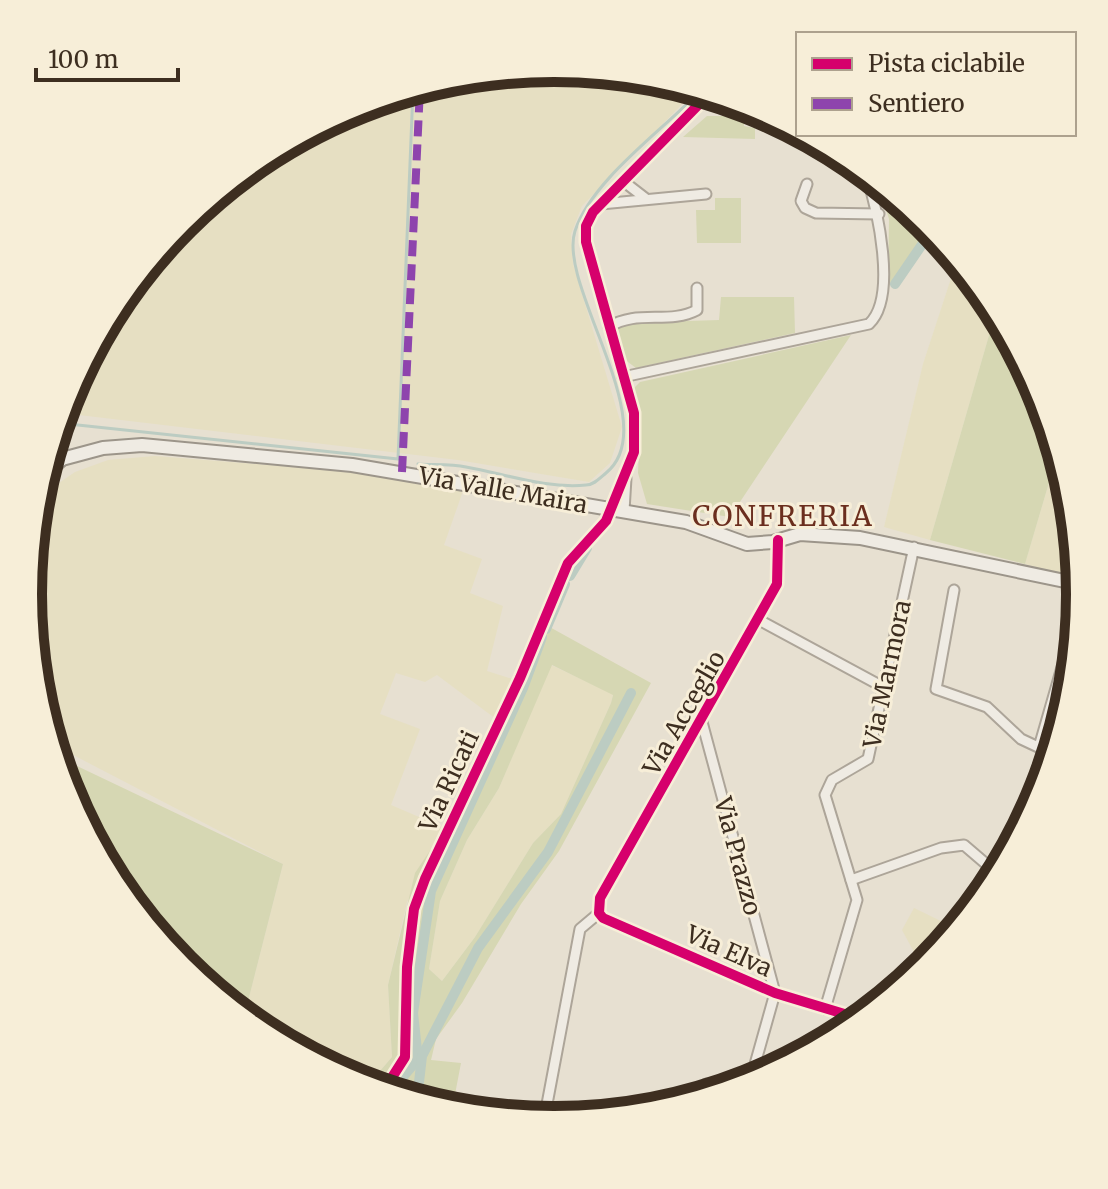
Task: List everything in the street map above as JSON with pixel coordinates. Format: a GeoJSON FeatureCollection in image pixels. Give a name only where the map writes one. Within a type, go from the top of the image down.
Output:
{"type":"FeatureCollection","features":[{"type":"Feature","properties":{"kind":"street"},"geometry":{"type":"LineString","coordinates":[[624,511],[626,478],[636,437],[634,413],[586,242],[586,226],[601,204],[699,104]]}},
{"type":"Feature","properties":{"kind":"street"},"geometry":{"type":"LineString","coordinates":[[623,181],[645,198]]}},
{"type":"Feature","properties":{"kind":"street"},"geometry":{"type":"LineString","coordinates":[[807,184],[801,201],[805,208],[816,213],[879,214]]}},
{"type":"Feature","properties":{"kind":"street"},"geometry":{"type":"LineString","coordinates":[[623,377],[869,324],[877,316],[881,303],[879,214],[872,193]]}},
{"type":"Feature","properties":{"kind":"street"},"geometry":{"type":"LineString","coordinates":[[601,204],[706,194]]}},
{"type":"Feature","properties":{"kind":"street"},"geometry":{"type":"LineString","coordinates":[[609,327],[632,317],[686,316],[697,310],[697,288]]}},
{"type":"Feature","properties":{"kind":"street","name":"Via Valle Maira"},"geometry":{"type":"LineString","coordinates":[[59,462],[103,448],[142,445],[391,470],[699,525],[747,544],[810,534],[914,547],[1066,581]]}},
{"type":"Feature","properties":{"kind":"street","name":"Via Ricati"},"geometry":{"type":"LineString","coordinates":[[391,1080],[405,1057],[407,967],[414,909],[425,879],[520,678],[568,563],[581,545],[597,534],[626,478]]}},
{"type":"Feature","properties":{"kind":"street","name":"Via Acceglio"},"geometry":{"type":"LineString","coordinates":[[599,913],[600,898],[702,722],[777,584],[778,540]]}},
{"type":"Feature","properties":{"kind":"street","name":"Via Marmora"},"geometry":{"type":"LineString","coordinates":[[825,1009],[857,900],[825,795],[832,780],[868,759],[914,547]]}},
{"type":"Feature","properties":{"kind":"street"},"geometry":{"type":"LineString","coordinates":[[954,590],[936,689],[987,707],[1021,739],[1042,749]]}},
{"type":"Feature","properties":{"kind":"street"},"geometry":{"type":"LineString","coordinates":[[759,620],[885,688]]}},
{"type":"Feature","properties":{"kind":"street"},"geometry":{"type":"LineString","coordinates":[[1039,747],[1059,678]]}},
{"type":"Feature","properties":{"kind":"street","name":"Via Prazzo"},"geometry":{"type":"LineString","coordinates":[[702,722],[775,993]]}},
{"type":"Feature","properties":{"kind":"street"},"geometry":{"type":"LineString","coordinates":[[851,880],[941,848],[964,845],[985,863]]}},
{"type":"Feature","properties":{"kind":"street"},"geometry":{"type":"LineString","coordinates":[[547,1106],[580,929],[599,913]]}},
{"type":"Feature","properties":{"kind":"street","name":"Via Elva"},"geometry":{"type":"LineString","coordinates":[[599,913],[603,918],[775,993],[846,1015]]}},
{"type":"Feature","properties":{"kind":"street"},"geometry":{"type":"LineString","coordinates":[[755,1066],[775,993]]}},
{"type":"Feature","properties":{"kind":"shaded area"},"geometry":{"type":"Polygon","coordinates":[[[554,82],[587,84],[654,92],[686,100],[582,206],[571,234],[573,264],[622,427],[610,463],[589,482],[458,460],[75,415],[111,338],[128,310],[169,257],[242,188],[328,135],[358,121],[421,100],[487,87],[554,82]]]}},
{"type":"Feature","properties":{"kind":"shaded area"},"geometry":{"type":"Polygon","coordinates":[[[953,274],[991,328],[930,540],[884,527],[923,364],[953,274]]]}},
{"type":"Feature","properties":{"kind":"shaded area"},"geometry":{"type":"Polygon","coordinates":[[[155,456],[358,472],[463,491],[444,545],[482,559],[470,593],[503,606],[487,671],[516,680],[496,719],[437,675],[425,682],[396,673],[380,714],[420,729],[391,805],[445,828],[407,902],[388,985],[392,1057],[377,1075],[298,1038],[247,1005],[283,864],[67,752],[46,661],[42,594],[46,528],[54,486],[75,472],[108,460],[155,456]]]}},
{"type":"Feature","properties":{"kind":"shaded area"},"geometry":{"type":"Polygon","coordinates":[[[1052,474],[1062,528],[1065,575],[1025,564],[1052,474]]]}},
{"type":"Feature","properties":{"kind":"shaded area"},"geometry":{"type":"Polygon","coordinates":[[[551,665],[613,694],[611,703],[561,814],[533,843],[475,937],[442,981],[429,969],[440,901],[467,840],[499,788],[551,665]]]}},
{"type":"Feature","properties":{"kind":"shaded area"},"geometry":{"type":"Polygon","coordinates":[[[914,908],[945,923],[918,955],[902,930],[914,908]]]}},
{"type":"Feature","properties":{"kind":"green space"},"geometry":{"type":"Polygon","coordinates":[[[707,116],[736,116],[744,119],[744,126],[755,128],[755,139],[683,137],[707,116]]]}},
{"type":"Feature","properties":{"kind":"green space"},"geometry":{"type":"Polygon","coordinates":[[[715,198],[741,198],[741,243],[697,243],[696,210],[715,210],[715,198]]]}},
{"type":"Feature","properties":{"kind":"green space"},"geometry":{"type":"Polygon","coordinates":[[[884,203],[922,239],[888,287],[889,219],[884,203]]]}},
{"type":"Feature","properties":{"kind":"green space"},"geometry":{"type":"Polygon","coordinates":[[[721,297],[794,297],[795,333],[636,368],[624,359],[615,329],[624,323],[719,320],[721,297]]]}},
{"type":"Feature","properties":{"kind":"green space"},"geometry":{"type":"Polygon","coordinates":[[[991,328],[1027,399],[1052,474],[1025,564],[930,540],[991,328]]]}},
{"type":"Feature","properties":{"kind":"green space"},"geometry":{"type":"Polygon","coordinates":[[[851,335],[730,517],[647,504],[638,473],[640,428],[633,389],[640,382],[851,335]]]}},
{"type":"Feature","properties":{"kind":"green space"},"geometry":{"type":"Polygon","coordinates":[[[546,625],[651,683],[559,851],[521,904],[462,1003],[436,1039],[431,1060],[461,1063],[454,1097],[377,1075],[392,1057],[388,985],[415,873],[445,828],[546,625]],[[552,665],[499,788],[467,840],[440,901],[429,969],[442,981],[475,937],[533,843],[561,814],[613,695],[552,665]]]}},
{"type":"Feature","properties":{"kind":"green space"},"geometry":{"type":"Polygon","coordinates":[[[71,763],[283,864],[247,1005],[192,957],[128,879],[95,821],[71,763]]]}},
{"type":"Feature","properties":{"kind":"waterway"},"geometry":{"type":"LineString","coordinates":[[418,464],[460,466],[571,486],[592,484],[606,473],[621,451],[624,423],[617,390],[581,285],[574,255],[575,231],[596,193],[690,101]]}},
{"type":"Feature","properties":{"kind":"waterway"},"geometry":{"type":"LineString","coordinates":[[71,424],[398,459],[412,103]]}},
{"type":"Feature","properties":{"kind":"waterway"},"geometry":{"type":"LineString","coordinates":[[895,284],[924,241]]}},
{"type":"Feature","properties":{"kind":"waterway"},"geometry":{"type":"LineString","coordinates":[[570,576],[587,548]]}},
{"type":"Feature","properties":{"kind":"waterway"},"geometry":{"type":"LineString","coordinates":[[546,629],[565,584]]}},
{"type":"Feature","properties":{"kind":"waterway"},"geometry":{"type":"LineString","coordinates":[[399,1082],[418,1059],[413,1013],[431,891],[523,688],[542,637]]}},
{"type":"Feature","properties":{"kind":"waterway"},"geometry":{"type":"LineString","coordinates":[[418,1088],[422,1056],[478,948],[548,852],[631,693]]}},
{"type":"Feature","properties":{"kind":"marked path"},"geometry":{"type":"LineString","coordinates":[[402,472],[419,100]]}},
{"type":"Feature","properties":{"kind":"cycle path"},"geometry":{"type":"LineString","coordinates":[[391,1080],[405,1057],[407,967],[414,909],[425,879],[520,678],[568,563],[606,521],[634,452],[634,413],[586,242],[586,226],[593,212],[699,104]]}},
{"type":"Feature","properties":{"kind":"cycle path"},"geometry":{"type":"LineString","coordinates":[[778,540],[777,584],[600,898],[599,913],[603,918],[775,993],[846,1014]]}},
{"type":"Feature","properties":{"kind":"district","name":"CONFRERIA"},"geometry":{"type":"Point","coordinates":[783,516]}}]}
